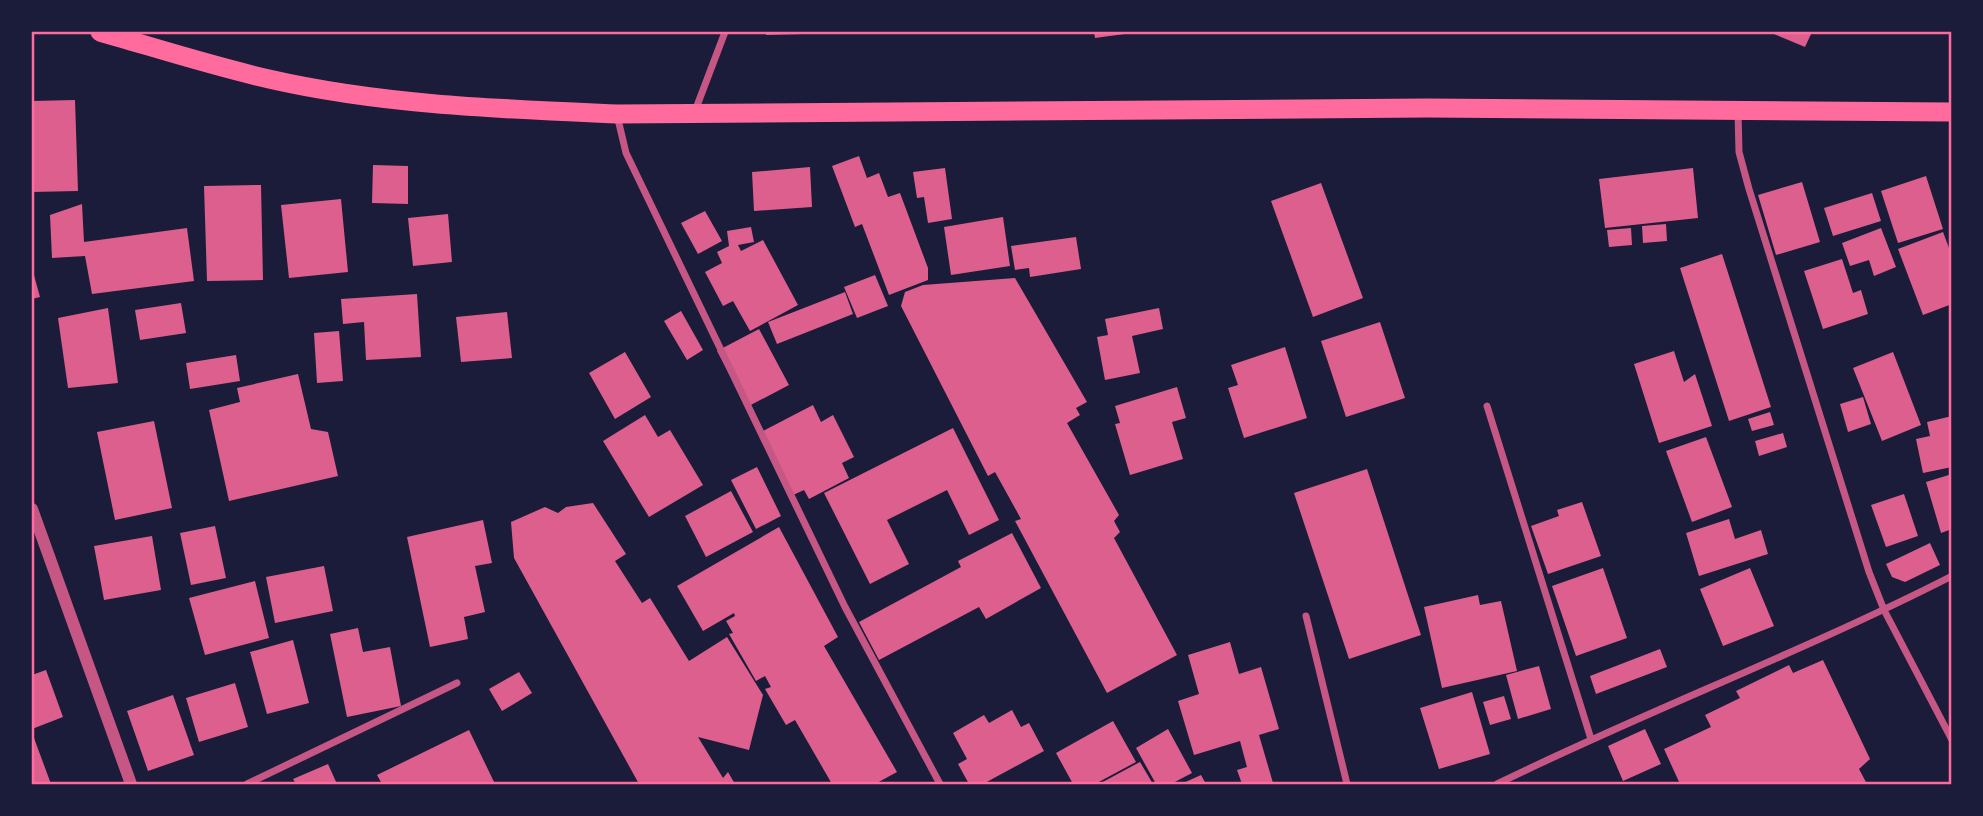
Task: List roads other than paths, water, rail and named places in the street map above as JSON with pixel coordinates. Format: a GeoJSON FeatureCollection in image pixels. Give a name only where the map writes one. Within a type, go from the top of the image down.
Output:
{"type":"FeatureCollection","features":[{"type":"Feature","properties":{"kind":"highway"},"geometry":{"type":"LineString","coordinates":[[100,32],[271,79],[351,92],[517,110],[617,114],[1400,108],[1951,112]]}},
{"type":"Feature","properties":{"kind":"street"},"geometry":{"type":"LineString","coordinates":[[694,112],[725,32]]}},
{"type":"Feature","properties":{"kind":"street"},"geometry":{"type":"LineString","coordinates":[[1738,110],[1739,152],[1749,189],[1869,572],[1884,610],[1951,740]]}},
{"type":"Feature","properties":{"kind":"street"},"geometry":{"type":"LineString","coordinates":[[617,114],[626,153],[845,607],[940,785]]}},
{"type":"Feature","properties":{"kind":"street"},"geometry":{"type":"LineString","coordinates":[[1487,406],[1591,738]]}},
{"type":"Feature","properties":{"kind":"street"},"geometry":{"type":"LineString","coordinates":[[32,509],[131,785]]}},
{"type":"Feature","properties":{"kind":"street"},"geometry":{"type":"LineString","coordinates":[[1497,785],[1591,738],[1884,610],[1951,576]]}},
{"type":"Feature","properties":{"kind":"street"},"geometry":{"type":"LineString","coordinates":[[1306,616],[1348,785]]}},
{"type":"Feature","properties":{"kind":"street"},"geometry":{"type":"LineString","coordinates":[[247,785],[457,683]]}}]}
